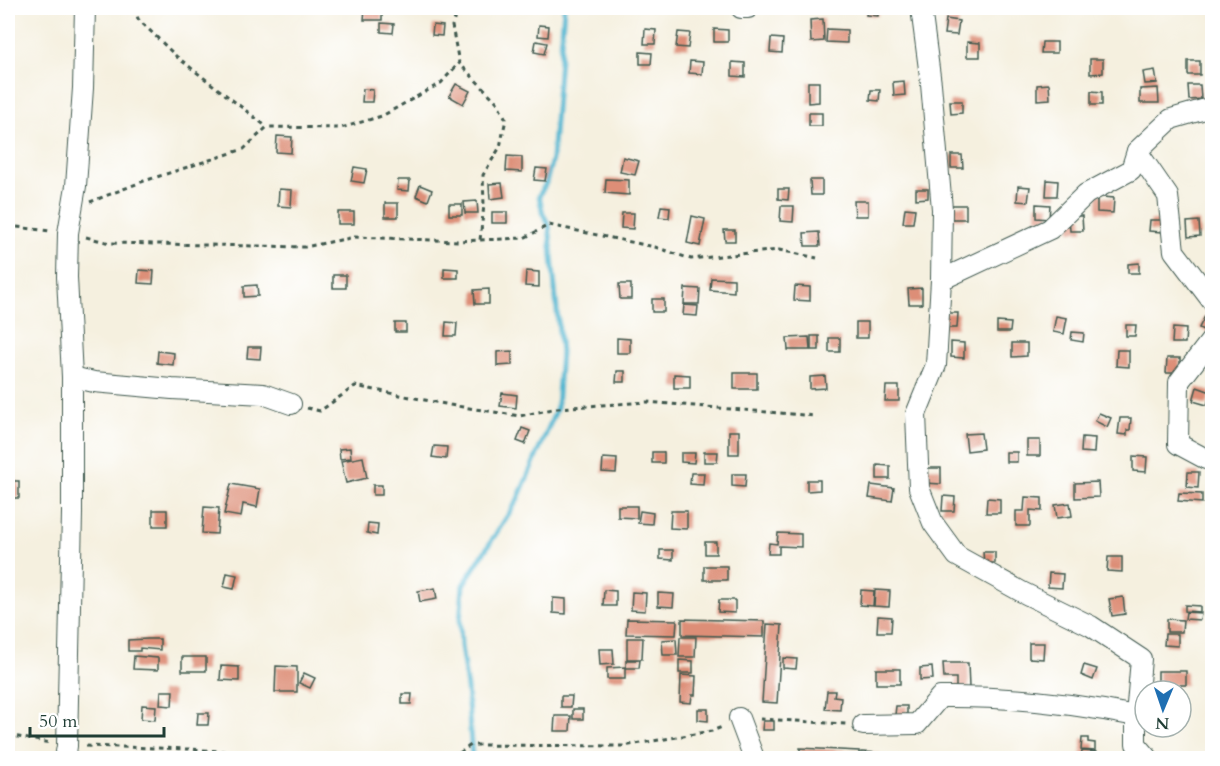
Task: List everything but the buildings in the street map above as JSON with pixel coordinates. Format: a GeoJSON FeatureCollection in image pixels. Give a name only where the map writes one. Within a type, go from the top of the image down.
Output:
{"type":"FeatureCollection","features":[{"type":"Feature","properties":{"kind":"street"},"geometry":{"type":"LineString","coordinates":[[66,752],[72,513],[72,377],[67,277],[68,233],[76,186],[83,88],[85,8]]}},
{"type":"Feature","properties":{"kind":"street"},"geometry":{"type":"LineString","coordinates":[[741,8],[748,8]]}},
{"type":"Feature","properties":{"kind":"street"},"geometry":{"type":"LineString","coordinates":[[921,8],[931,84],[942,209],[942,280],[936,365],[916,414],[919,488],[933,523],[957,556],[1090,626],[1141,659],[1139,679]]}},
{"type":"Feature","properties":{"kind":"street"},"geometry":{"type":"LineString","coordinates":[[942,280],[1050,229],[1086,194],[1131,170],[1137,151],[1171,120],[1212,107]]}},
{"type":"Feature","properties":{"kind":"street"},"geometry":{"type":"LineString","coordinates":[[1137,151],[1168,196],[1174,251],[1212,301]]}},
{"type":"Feature","properties":{"kind":"street"},"geometry":{"type":"LineString","coordinates":[[1212,339],[1179,381],[1178,444],[1206,459],[1212,459]]}},
{"type":"Feature","properties":{"kind":"street"},"geometry":{"type":"LineString","coordinates":[[72,377],[105,383],[263,394],[291,404]]}},
{"type":"Feature","properties":{"kind":"street"},"geometry":{"type":"LineString","coordinates":[[862,725],[916,724],[940,697],[988,696],[1081,705],[1133,715]]}},
{"type":"Feature","properties":{"kind":"street"},"geometry":{"type":"LineString","coordinates":[[740,718],[754,759]]}},
{"type":"Feature","properties":{"kind":"street"},"geometry":{"type":"LineString","coordinates":[[1136,739],[1136,744],[1148,759]]}},
{"type":"Feature","properties":{"kind":"path"},"geometry":{"type":"LineString","coordinates":[[135,8],[138,19],[177,57],[267,127],[341,128],[382,116],[441,82],[459,63]]}},
{"type":"Feature","properties":{"kind":"path"},"geometry":{"type":"LineString","coordinates":[[458,8],[452,26],[459,63],[497,102],[506,119],[500,147],[483,176],[484,206],[480,240]]}},
{"type":"Feature","properties":{"kind":"path"},"geometry":{"type":"LineString","coordinates":[[72,209],[144,181],[244,148],[267,127]]}},
{"type":"Feature","properties":{"kind":"path"},"geometry":{"type":"LineString","coordinates":[[8,226],[68,233],[110,243],[305,248],[355,237],[459,241],[524,238],[549,225],[655,247],[691,259],[778,250],[817,258]]}},
{"type":"Feature","properties":{"kind":"path"},"geometry":{"type":"LineString","coordinates":[[291,404],[320,411],[356,386],[520,416],[557,408],[647,402],[815,416]]}},
{"type":"Feature","properties":{"kind":"path"},"geometry":{"type":"LineString","coordinates":[[452,759],[471,745],[624,746],[712,731],[740,718],[862,725]]}},
{"type":"Feature","properties":{"kind":"path"},"geometry":{"type":"LineString","coordinates":[[8,735],[66,752],[189,749],[327,759]]}},
{"type":"Feature","properties":{"kind":"waterway"},"geometry":{"type":"LineString","coordinates":[[472,758],[467,688],[461,646],[463,585],[517,501],[557,408],[561,352],[549,225],[543,214],[539,196],[546,183],[552,159],[564,8]]}}]}
